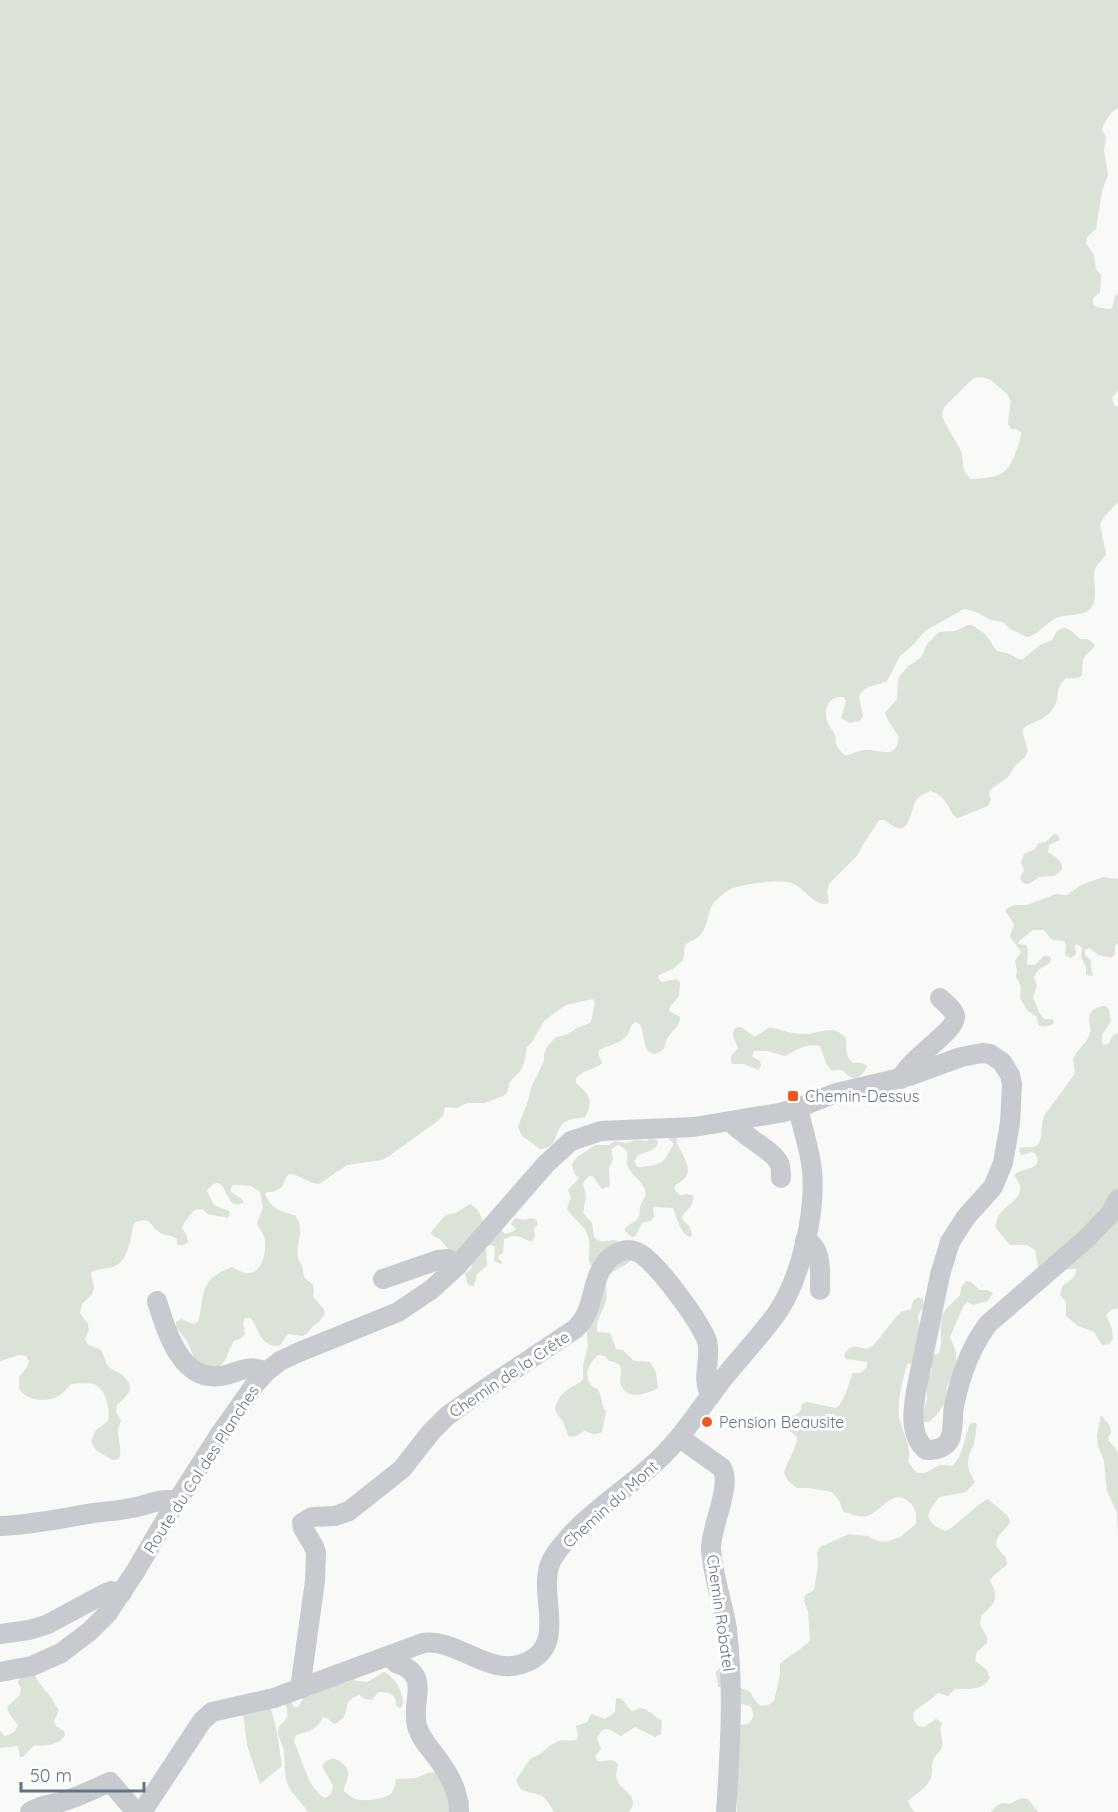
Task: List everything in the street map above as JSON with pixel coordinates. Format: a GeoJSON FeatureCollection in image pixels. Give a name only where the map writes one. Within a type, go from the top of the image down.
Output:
{"type":"FeatureCollection","features":[{"type":"Feature","properties":{"kind":"street"},"geometry":{"type":"LineString","coordinates":[[901,1079],[909,1065],[955,1020],[955,1015],[940,998]]}},
{"type":"Feature","properties":{"kind":"street","name":"Route du Col des Planches"},"geometry":{"type":"LineString","coordinates":[[0,1672],[32,1666],[67,1649],[90,1631],[114,1605],[220,1434],[266,1372],[280,1361],[297,1353],[398,1312],[432,1289],[458,1265],[546,1164],[571,1141],[601,1131],[694,1127],[798,1108],[836,1093],[901,1079],[982,1053],[996,1057],[1002,1062],[1010,1075],[1012,1084],[1010,1124],[1003,1163],[993,1187],[966,1217],[953,1236],[945,1256],[914,1409],[915,1430],[921,1445],[926,1450],[939,1449],[950,1439],[956,1396],[978,1337],[988,1324],[1086,1239],[1111,1213],[1118,1199]]}},
{"type":"Feature","properties":{"kind":"street","name":"Chemin du Mont"},"geometry":{"type":"LineString","coordinates":[[142,1812],[206,1716],[212,1712],[274,1698],[427,1642],[439,1644],[484,1662],[504,1666],[522,1664],[537,1656],[547,1644],[549,1635],[547,1572],[554,1556],[584,1523],[636,1480],[680,1438],[778,1311],[793,1281],[805,1241],[812,1203],[812,1171],[798,1108]]}},
{"type":"Feature","properties":{"kind":"street"},"geometry":{"type":"LineString","coordinates":[[731,1122],[776,1158],[780,1165],[781,1178]]}},
{"type":"Feature","properties":{"kind":"street"},"geometry":{"type":"LineString","coordinates":[[805,1241],[810,1242],[813,1246],[819,1261],[820,1290]]}},
{"type":"Feature","properties":{"kind":"street","name":"Chemin de la Crête"},"geometry":{"type":"LineString","coordinates":[[300,1689],[315,1581],[316,1552],[302,1523],[312,1517],[335,1516],[349,1511],[402,1469],[431,1432],[447,1416],[581,1324],[589,1311],[600,1270],[612,1256],[623,1250],[634,1250],[646,1257],[664,1277],[698,1324],[708,1344],[706,1385],[711,1395]]}},
{"type":"Feature","properties":{"kind":"street"},"geometry":{"type":"LineString","coordinates":[[383,1279],[438,1260],[448,1260],[458,1265]]}},
{"type":"Feature","properties":{"kind":"street"},"geometry":{"type":"LineString","coordinates":[[156,1301],[170,1339],[180,1357],[198,1373],[218,1377],[257,1367],[266,1372]]}},
{"type":"Feature","properties":{"kind":"street","name":"Chemin Robatel"},"geometry":{"type":"LineString","coordinates":[[680,1438],[722,1468],[725,1474],[711,1548],[727,1628],[731,1677],[726,1812]]}},
{"type":"Feature","properties":{"kind":"street"},"geometry":{"type":"LineString","coordinates":[[0,1526],[19,1526],[133,1508],[169,1499],[177,1501]]}},
{"type":"Feature","properties":{"kind":"street"},"geometry":{"type":"LineString","coordinates":[[0,1634],[46,1625],[106,1593],[111,1591],[122,1593]]}},
{"type":"Feature","properties":{"kind":"street"},"geometry":{"type":"LineString","coordinates":[[391,1655],[396,1663],[406,1666],[417,1682],[417,1725],[455,1788],[459,1800],[459,1812]]}},
{"type":"Feature","properties":{"kind":"street"},"geometry":{"type":"LineString","coordinates":[[30,1812],[46,1804],[59,1803],[110,1782],[136,1812]]}},
{"type":"Feature","properties":{"kind":"shaded area"},"geometry":{"type":"Polygon","coordinates":[[[0,0],[1118,0],[1118,108],[1112,112],[1103,125],[1108,175],[1102,191],[1096,229],[1087,237],[1086,243],[1094,255],[1096,269],[1101,275],[1100,292],[1093,298],[1093,304],[1096,307],[1112,308],[1115,296],[1118,294],[1118,390],[1112,398],[1114,405],[1118,407],[1118,502],[1100,524],[1106,554],[1095,569],[1094,604],[1086,612],[1054,619],[1038,632],[1027,637],[1010,629],[1003,622],[991,620],[966,609],[962,610],[925,631],[900,656],[887,681],[862,692],[859,696],[863,716],[860,721],[850,723],[841,718],[846,701],[843,697],[833,699],[826,710],[829,726],[834,732],[838,748],[844,755],[863,750],[891,752],[897,745],[899,737],[885,713],[897,699],[898,678],[908,666],[922,656],[927,644],[939,632],[955,631],[972,625],[985,634],[997,651],[1010,654],[1018,659],[1023,659],[1040,645],[1052,640],[1062,628],[1069,629],[1080,639],[1088,639],[1094,647],[1084,658],[1081,677],[1066,678],[1058,689],[1057,701],[1052,711],[1023,729],[1028,751],[1008,777],[990,790],[991,799],[988,806],[958,818],[954,816],[942,798],[931,791],[918,798],[905,826],[900,828],[885,820],[879,820],[857,856],[829,884],[827,904],[816,901],[798,886],[787,882],[750,884],[736,887],[724,894],[713,904],[701,934],[685,945],[683,960],[673,969],[659,975],[658,978],[662,982],[677,979],[680,982],[679,996],[669,1011],[680,1017],[677,1027],[666,1040],[664,1049],[652,1054],[648,1051],[640,1024],[635,1022],[621,1040],[599,1050],[602,1063],[582,1073],[576,1079],[576,1083],[587,1094],[590,1101],[585,1117],[565,1122],[554,1142],[547,1148],[540,1149],[522,1136],[518,1127],[531,1088],[544,1061],[547,1047],[556,1037],[590,1023],[595,1003],[593,999],[566,1005],[545,1020],[527,1047],[521,1070],[510,1082],[507,1093],[503,1096],[485,1103],[467,1103],[457,1108],[445,1107],[443,1116],[435,1123],[389,1156],[382,1160],[347,1165],[319,1184],[289,1174],[282,1187],[265,1194],[273,1206],[295,1215],[300,1226],[298,1259],[302,1264],[305,1278],[313,1284],[313,1296],[325,1312],[307,1334],[302,1336],[288,1334],[279,1346],[273,1345],[264,1341],[251,1318],[245,1318],[243,1322],[245,1334],[234,1341],[225,1361],[218,1367],[204,1369],[195,1360],[187,1341],[176,1327],[176,1322],[181,1319],[193,1324],[198,1322],[205,1289],[213,1277],[232,1267],[243,1273],[251,1273],[262,1263],[265,1241],[257,1223],[263,1208],[260,1192],[251,1186],[233,1185],[231,1192],[243,1200],[243,1203],[236,1204],[230,1200],[220,1184],[212,1185],[207,1191],[214,1205],[229,1211],[230,1216],[227,1218],[211,1215],[202,1209],[194,1210],[182,1228],[188,1242],[184,1245],[177,1245],[177,1239],[159,1232],[148,1221],[134,1223],[130,1243],[121,1262],[116,1266],[91,1273],[94,1288],[92,1294],[82,1304],[80,1313],[88,1324],[89,1330],[85,1339],[88,1345],[100,1349],[108,1366],[121,1374],[129,1383],[130,1391],[117,1405],[116,1412],[121,1421],[118,1432],[119,1459],[112,1460],[96,1450],[91,1442],[96,1430],[108,1421],[107,1401],[100,1388],[90,1384],[71,1384],[55,1398],[38,1400],[27,1396],[19,1388],[19,1377],[29,1361],[26,1356],[19,1355],[0,1361],[0,0]],[[981,377],[973,379],[948,403],[943,411],[942,417],[962,453],[963,466],[970,479],[997,475],[1006,470],[1013,459],[1020,439],[1021,432],[1011,429],[1008,423],[1011,401],[1008,395],[991,380],[981,377]]]}},
{"type":"Feature","properties":{"kind":"shaded area"},"geometry":{"type":"Polygon","coordinates":[[[1057,834],[1060,840],[1049,845],[1048,852],[1060,861],[1062,870],[1054,876],[1039,877],[1029,884],[1023,883],[1020,878],[1024,870],[1021,862],[1024,854],[1035,849],[1039,843],[1046,842],[1057,834]]]}},
{"type":"Feature","properties":{"kind":"shaded area"},"geometry":{"type":"Polygon","coordinates":[[[1103,877],[1118,879],[1118,943],[1115,946],[1115,954],[1111,958],[1099,955],[1089,948],[1085,950],[1085,955],[1091,961],[1093,975],[1086,975],[1086,967],[1081,957],[1082,948],[1077,944],[1076,954],[1071,958],[1065,955],[1064,941],[1052,940],[1044,930],[1033,930],[1019,941],[1018,944],[1026,945],[1028,949],[1027,965],[1035,965],[1044,956],[1051,958],[1050,963],[1038,970],[1034,977],[1037,986],[1033,998],[1043,1017],[1054,1021],[1050,1026],[1038,1025],[1037,1017],[1027,1010],[1020,998],[1021,987],[1016,976],[1015,961],[1021,952],[1010,937],[1014,924],[1006,909],[1014,905],[1027,905],[1056,894],[1067,895],[1081,885],[1103,877]]]}},
{"type":"Feature","properties":{"kind":"shaded area"},"geometry":{"type":"Polygon","coordinates":[[[1101,1006],[1109,1009],[1111,1021],[1102,1035],[1102,1044],[1109,1043],[1113,1035],[1118,1033],[1118,1308],[1106,1315],[1112,1329],[1113,1339],[1109,1344],[1102,1345],[1094,1332],[1078,1326],[1066,1316],[1066,1302],[1060,1295],[1062,1286],[1073,1278],[1076,1269],[1042,1270],[1038,1267],[1035,1250],[1027,1245],[1010,1245],[995,1227],[998,1217],[1019,1195],[1019,1183],[1014,1175],[1037,1164],[1036,1154],[1032,1152],[1022,1155],[1020,1148],[1034,1147],[1038,1144],[1044,1116],[1074,1075],[1074,1057],[1090,1033],[1090,1014],[1101,1006]]]}},
{"type":"Feature","properties":{"kind":"shaded area"},"geometry":{"type":"Polygon","coordinates":[[[740,1027],[755,1037],[770,1027],[800,1034],[825,1030],[836,1031],[846,1038],[848,1058],[853,1063],[867,1066],[862,1074],[854,1078],[841,1070],[831,1070],[820,1046],[815,1045],[785,1056],[767,1051],[754,1051],[752,1056],[760,1061],[761,1066],[758,1070],[744,1064],[732,1064],[731,1057],[738,1048],[733,1035],[734,1029],[740,1027]]]}},
{"type":"Feature","properties":{"kind":"shaded area"},"geometry":{"type":"Polygon","coordinates":[[[668,1135],[677,1135],[678,1144],[687,1165],[685,1178],[674,1188],[679,1195],[693,1196],[692,1204],[682,1216],[690,1227],[692,1235],[689,1237],[681,1228],[673,1208],[653,1207],[654,1217],[642,1223],[635,1237],[625,1231],[625,1228],[639,1217],[645,1189],[628,1167],[626,1150],[618,1145],[611,1149],[613,1159],[609,1168],[610,1186],[602,1189],[593,1176],[589,1176],[583,1183],[586,1197],[583,1213],[592,1223],[594,1237],[602,1241],[615,1240],[618,1242],[622,1256],[631,1260],[608,1277],[606,1300],[597,1323],[597,1332],[610,1333],[616,1349],[623,1350],[634,1361],[650,1362],[656,1372],[658,1388],[644,1394],[629,1394],[622,1387],[619,1365],[609,1361],[605,1356],[598,1355],[592,1361],[587,1374],[589,1382],[597,1388],[606,1411],[602,1432],[595,1434],[584,1431],[577,1436],[569,1437],[555,1410],[562,1395],[583,1380],[596,1267],[589,1262],[589,1242],[586,1232],[567,1209],[571,1197],[568,1190],[579,1178],[574,1173],[572,1165],[576,1158],[595,1145],[609,1145],[615,1141],[627,1143],[635,1140],[646,1141],[652,1138],[658,1141],[655,1147],[651,1151],[638,1155],[634,1162],[638,1167],[662,1162],[673,1146],[668,1135]]]}},
{"type":"Feature","properties":{"kind":"shaded area"},"geometry":{"type":"Polygon","coordinates":[[[470,1204],[478,1210],[485,1226],[501,1230],[505,1234],[516,1229],[511,1224],[515,1218],[524,1220],[533,1218],[537,1221],[533,1241],[518,1236],[504,1239],[503,1253],[498,1258],[501,1264],[494,1261],[495,1247],[491,1245],[486,1247],[487,1266],[477,1274],[474,1286],[468,1285],[465,1274],[472,1267],[471,1264],[447,1248],[431,1232],[446,1215],[456,1213],[470,1204]]]}},
{"type":"Feature","properties":{"kind":"shaded area"},"geometry":{"type":"Polygon","coordinates":[[[966,1281],[971,1282],[980,1290],[993,1293],[988,1301],[973,1305],[967,1302],[963,1307],[950,1337],[956,1352],[956,1362],[947,1387],[945,1403],[936,1416],[929,1422],[923,1422],[922,1415],[927,1399],[926,1383],[932,1369],[922,1362],[907,1364],[899,1410],[900,1422],[909,1450],[908,1462],[917,1473],[925,1473],[940,1465],[952,1466],[962,1451],[971,1423],[977,1425],[968,1464],[975,1482],[966,1492],[939,1497],[928,1516],[933,1524],[946,1531],[988,1499],[1008,1516],[1010,1522],[999,1535],[996,1546],[1006,1558],[1007,1565],[990,1580],[995,1596],[990,1608],[981,1616],[980,1625],[987,1637],[987,1643],[977,1652],[975,1661],[986,1669],[990,1678],[979,1687],[955,1689],[948,1696],[938,1693],[913,1713],[914,1721],[918,1726],[924,1727],[936,1719],[942,1723],[941,1749],[933,1760],[932,1775],[925,1787],[908,1801],[915,1812],[737,1812],[734,1783],[734,1725],[748,1724],[753,1718],[753,1713],[750,1706],[737,1703],[728,1688],[718,1687],[716,1672],[723,1665],[737,1686],[750,1692],[761,1706],[774,1701],[780,1664],[810,1640],[808,1611],[804,1601],[805,1595],[814,1590],[818,1566],[817,1553],[820,1547],[849,1534],[868,1536],[885,1542],[900,1537],[916,1524],[915,1509],[903,1498],[892,1499],[867,1516],[858,1516],[843,1511],[840,1502],[832,1492],[797,1488],[788,1481],[784,1473],[797,1437],[786,1427],[784,1418],[796,1415],[802,1404],[807,1402],[836,1408],[844,1397],[853,1373],[861,1373],[867,1367],[867,1362],[846,1359],[844,1355],[846,1351],[854,1347],[867,1349],[874,1345],[901,1312],[911,1309],[913,1301],[918,1297],[923,1299],[924,1305],[918,1316],[920,1329],[916,1348],[931,1355],[938,1354],[941,1345],[941,1319],[960,1295],[961,1288],[966,1281]]]}},
{"type":"Feature","properties":{"kind":"shaded area"},"geometry":{"type":"Polygon","coordinates":[[[1101,1415],[1110,1426],[1109,1441],[1118,1452],[1118,1535],[1117,1513],[1107,1491],[1104,1461],[1098,1446],[1097,1435],[1101,1415]]]}},
{"type":"Feature","properties":{"kind":"shaded area"},"geometry":{"type":"Polygon","coordinates":[[[384,1672],[399,1687],[402,1707],[399,1708],[396,1705],[395,1698],[389,1693],[378,1692],[372,1700],[359,1695],[349,1702],[344,1717],[340,1721],[334,1724],[323,1717],[310,1731],[296,1735],[294,1741],[314,1788],[325,1798],[331,1794],[333,1786],[322,1766],[333,1758],[346,1767],[348,1773],[344,1791],[359,1800],[373,1800],[391,1794],[396,1779],[416,1778],[428,1773],[444,1771],[469,1801],[469,1812],[308,1812],[290,1789],[286,1780],[283,1747],[278,1733],[287,1715],[285,1703],[291,1701],[294,1707],[298,1707],[305,1696],[328,1685],[352,1680],[367,1682],[384,1672]]]}},
{"type":"Feature","properties":{"kind":"shaded area"},"geometry":{"type":"Polygon","coordinates":[[[34,1674],[59,1710],[54,1721],[65,1735],[59,1741],[51,1744],[34,1745],[23,1757],[20,1757],[18,1746],[0,1748],[0,1731],[5,1736],[16,1729],[18,1725],[7,1707],[20,1695],[21,1688],[18,1683],[20,1676],[34,1674]]]}},
{"type":"Feature","properties":{"kind":"shaded area"},"geometry":{"type":"Polygon","coordinates":[[[620,1698],[632,1711],[645,1709],[662,1721],[661,1734],[655,1737],[635,1727],[621,1736],[608,1729],[602,1730],[597,1738],[601,1749],[595,1756],[597,1761],[611,1760],[618,1765],[617,1780],[633,1802],[629,1812],[554,1812],[543,1797],[520,1788],[516,1780],[530,1759],[556,1742],[576,1740],[578,1736],[576,1726],[587,1722],[591,1714],[605,1719],[615,1712],[616,1699],[620,1698]]]}},
{"type":"Feature","properties":{"kind":"shaded area"},"geometry":{"type":"Polygon","coordinates":[[[271,1708],[282,1766],[260,1784],[247,1745],[243,1714],[271,1708]]]}},
{"type":"Feature","properties":{"kind":"shaded area"},"geometry":{"type":"Polygon","coordinates":[[[1021,1798],[1028,1799],[1038,1812],[991,1812],[1002,1803],[1010,1804],[1021,1798]]]}},
{"type":"Feature","properties":{"kind":"place","name":"Chemin-Dessus"},"geometry":{"type":"Point","coordinates":[793,1096]}},
{"type":"Feature","properties":{"kind":"place","name":"Pension Beausite"},"geometry":{"type":"Point","coordinates":[707,1422]}}]}
